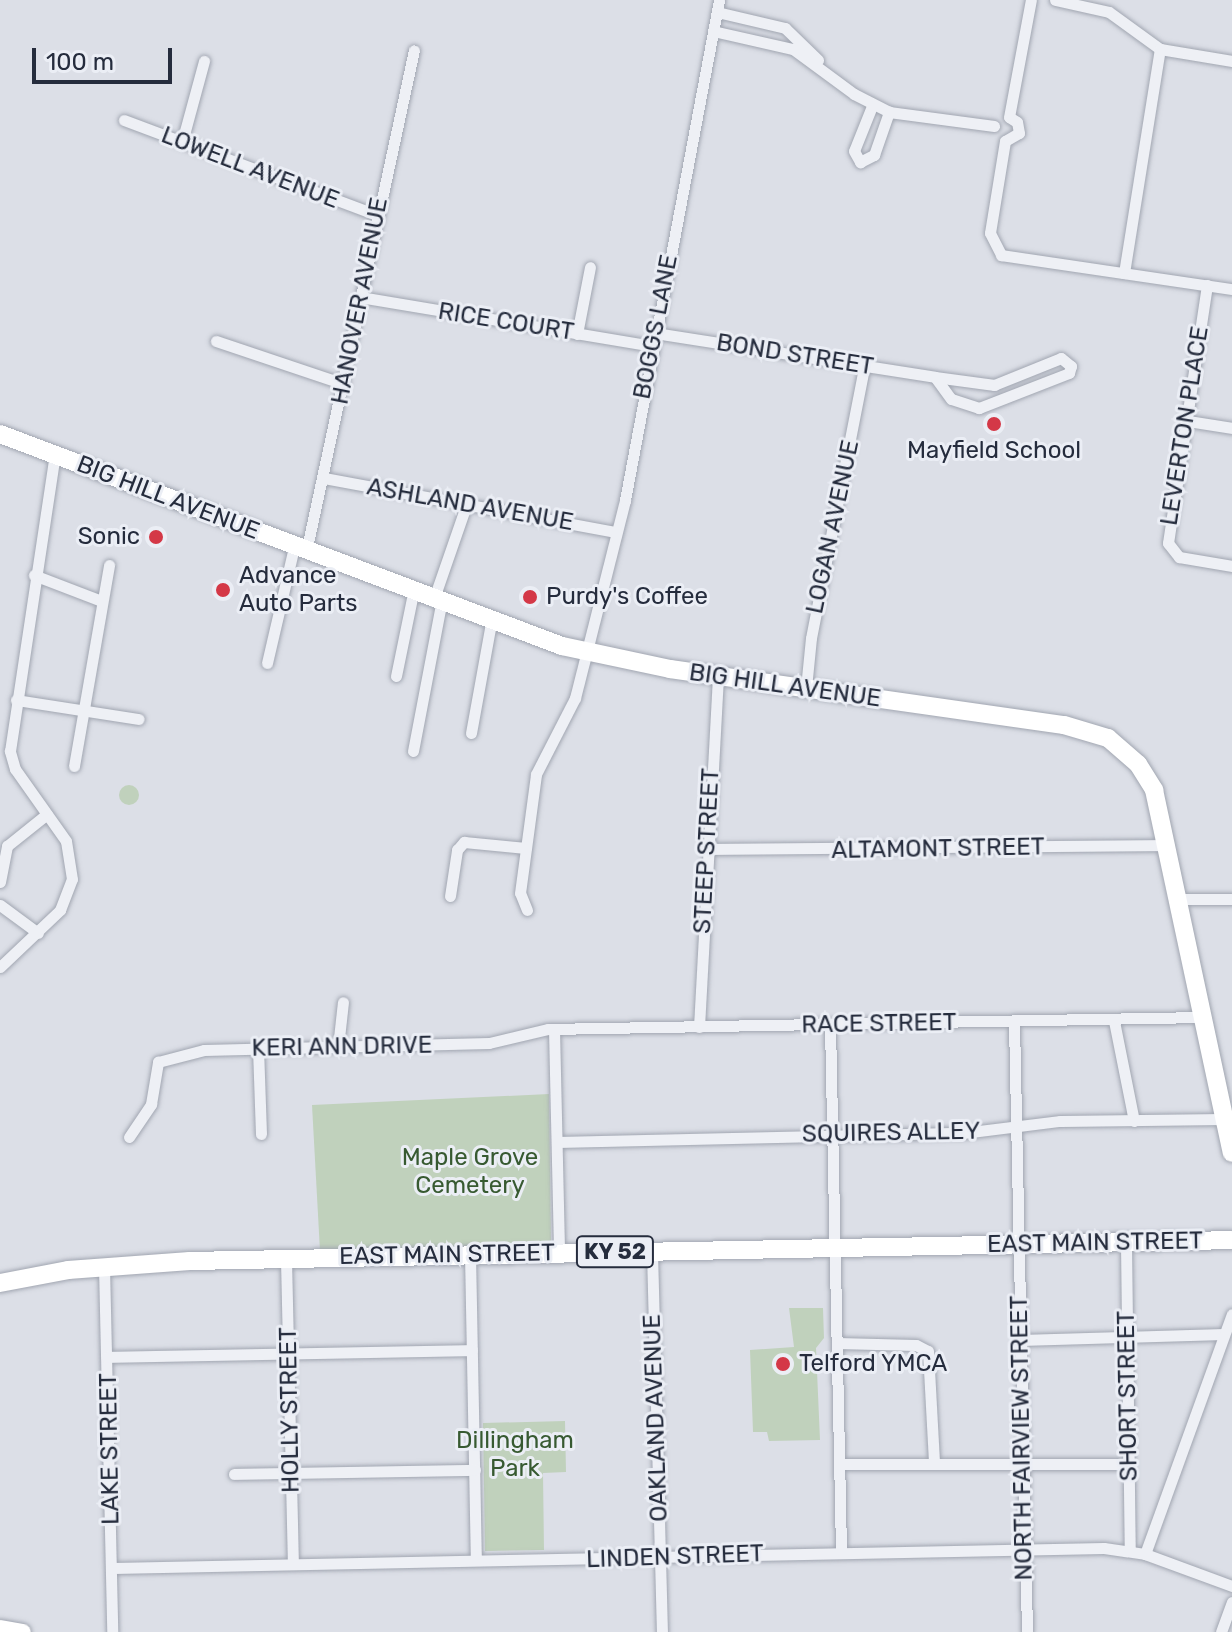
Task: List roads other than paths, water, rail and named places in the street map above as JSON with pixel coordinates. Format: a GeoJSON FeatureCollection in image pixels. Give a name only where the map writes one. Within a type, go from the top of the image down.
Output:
{"type":"FeatureCollection","features":[{"type":"Feature","properties":{"kind":"main road","name":"BIG HILL AVENUE"},"geometry":{"type":"LineString","coordinates":[[0,434],[491,623],[585,652],[718,676],[1064,725],[1108,738],[1138,764],[1154,790],[1232,1153]]}},
{"type":"Feature","properties":{"kind":"main road","name":"EAST MAIN STREET"},"geometry":{"type":"LineString","coordinates":[[0,1283],[104,1266],[286,1259],[1232,1240]]}},
{"type":"Feature","properties":{"kind":"street"},"geometry":{"type":"LineString","coordinates":[[713,31],[786,46],[825,70],[872,106],[889,112],[994,126],[1009,117],[1031,0]]}},
{"type":"Feature","properties":{"kind":"street"},"geometry":{"type":"LineString","coordinates":[[1055,0],[1109,12],[1160,49],[1232,61]]}},
{"type":"Feature","properties":{"kind":"street"},"geometry":{"type":"LineString","coordinates":[[718,6],[785,28],[801,39],[825,70]]}},
{"type":"Feature","properties":{"kind":"street","name":"BOGGS LANE"},"geometry":{"type":"LineString","coordinates":[[527,910],[520,898],[539,762],[573,705],[616,532],[718,6]]}},
{"type":"Feature","properties":{"kind":"street"},"geometry":{"type":"LineString","coordinates":[[1124,273],[1160,49]]}},
{"type":"Feature","properties":{"kind":"street","name":"HANOVER AVENUE"},"geometry":{"type":"LineString","coordinates":[[267,663],[324,478],[414,50]]}},
{"type":"Feature","properties":{"kind":"street"},"geometry":{"type":"LineString","coordinates":[[182,142],[204,61]]}},
{"type":"Feature","properties":{"kind":"street"},"geometry":{"type":"LineString","coordinates":[[872,106],[854,151],[860,162],[874,155],[889,112]]}},
{"type":"Feature","properties":{"kind":"street"},"geometry":{"type":"LineString","coordinates":[[1005,141],[1015,139],[1020,129],[1009,117]]}},
{"type":"Feature","properties":{"kind":"street","name":"LOWELL AVENUE"},"geometry":{"type":"LineString","coordinates":[[124,120],[377,215]]}},
{"type":"Feature","properties":{"kind":"street"},"geometry":{"type":"LineString","coordinates":[[994,126],[1005,141],[990,233],[995,248],[1015,259],[1232,289]]}},
{"type":"Feature","properties":{"kind":"street"},"geometry":{"type":"LineString","coordinates":[[577,334],[590,267]]}},
{"type":"Feature","properties":{"kind":"street","name":"LEVERTON PLACE"},"geometry":{"type":"LineString","coordinates":[[1207,285],[1168,543],[1179,557],[1232,566]]}},
{"type":"Feature","properties":{"kind":"street","name":"RICE COURT"},"geometry":{"type":"LineString","coordinates":[[360,297],[652,346]]}},
{"type":"Feature","properties":{"kind":"street","name":"BOND STREET"},"geometry":{"type":"LineString","coordinates":[[655,333],[994,385],[1061,358],[1071,366],[1069,373],[979,408],[951,399],[935,377]]}},
{"type":"Feature","properties":{"kind":"street"},"geometry":{"type":"LineString","coordinates":[[216,341],[344,384]]}},
{"type":"Feature","properties":{"kind":"street","name":"LOGAN AVENUE"},"geometry":{"type":"LineString","coordinates":[[806,688],[811,638],[864,367]]}},
{"type":"Feature","properties":{"kind":"street"},"geometry":{"type":"LineString","coordinates":[[1188,421],[1232,428]]}},
{"type":"Feature","properties":{"kind":"street","name":"BIG HILL AVENUE"},"geometry":{"type":"LineString","coordinates":[[0,967],[60,910],[72,879],[70,849],[11,760],[16,700],[34,575],[55,455]]}},
{"type":"Feature","properties":{"kind":"street","name":"ASHLAND AVENUE"},"geometry":{"type":"LineString","coordinates":[[324,478],[616,532]]}},
{"type":"Feature","properties":{"kind":"street"},"geometry":{"type":"LineString","coordinates":[[413,751],[437,602],[467,503]]}},
{"type":"Feature","properties":{"kind":"street"},"geometry":{"type":"LineString","coordinates":[[74,766],[99,600],[109,565]]}},
{"type":"Feature","properties":{"kind":"street"},"geometry":{"type":"LineString","coordinates":[[34,575],[99,600]]}},
{"type":"Feature","properties":{"kind":"street"},"geometry":{"type":"LineString","coordinates":[[396,676],[413,593]]}},
{"type":"Feature","properties":{"kind":"street"},"geometry":{"type":"LineString","coordinates":[[471,733],[491,623]]}},
{"type":"Feature","properties":{"kind":"street","name":"STEEP STREET"},"geometry":{"type":"LineString","coordinates":[[699,1027],[718,676]]}},
{"type":"Feature","properties":{"kind":"street"},"geometry":{"type":"LineString","coordinates":[[16,700],[139,719]]}},
{"type":"Feature","properties":{"kind":"street"},"geometry":{"type":"LineString","coordinates":[[0,882],[7,846],[47,814]]}},
{"type":"Feature","properties":{"kind":"street"},"geometry":{"type":"LineString","coordinates":[[450,896],[456,854],[464,842],[526,848]]}},
{"type":"Feature","properties":{"kind":"street","name":"ALTAMONT STREET"},"geometry":{"type":"LineString","coordinates":[[708,849],[1167,845]]}},
{"type":"Feature","properties":{"kind":"street"},"geometry":{"type":"LineString","coordinates":[[1178,899],[1232,899]]}},
{"type":"Feature","properties":{"kind":"street"},"geometry":{"type":"LineString","coordinates":[[0,905],[38,933]]}},
{"type":"Feature","properties":{"kind":"street"},"geometry":{"type":"LineString","coordinates":[[338,1047],[343,1002]]}},
{"type":"Feature","properties":{"kind":"street","name":"RACE STREET"},"geometry":{"type":"LineString","coordinates":[[554,1029],[1203,1017]]}},
{"type":"Feature","properties":{"kind":"street"},"geometry":{"type":"LineString","coordinates":[[1114,1021],[1134,1121]]}},
{"type":"Feature","properties":{"kind":"street","name":"NORTH FAIRVIEW STREET"},"geometry":{"type":"LineString","coordinates":[[1014,1022],[1027,1632]]}},
{"type":"Feature","properties":{"kind":"street"},"geometry":{"type":"LineString","coordinates":[[830,1025],[841,1552]]}},
{"type":"Feature","properties":{"kind":"street"},"geometry":{"type":"LineString","coordinates":[[554,1029],[559,1253]]}},
{"type":"Feature","properties":{"kind":"street","name":"KERI ANN DRIVE"},"geometry":{"type":"LineString","coordinates":[[129,1137],[148,1112],[155,1066],[165,1058],[204,1050],[489,1043],[554,1029]]}},
{"type":"Feature","properties":{"kind":"street"},"geometry":{"type":"LineString","coordinates":[[258,1048],[261,1134]]}},
{"type":"Feature","properties":{"kind":"street","name":"SQUIRES ALLEY"},"geometry":{"type":"LineString","coordinates":[[557,1142],[1016,1130],[1060,1121],[1224,1119]]}},
{"type":"Feature","properties":{"kind":"street","name":"SHORT STREET"},"geometry":{"type":"LineString","coordinates":[[1126,1243],[1130,1550]]}},
{"type":"Feature","properties":{"kind":"street","name":"OAKLAND AVENUE"},"geometry":{"type":"LineString","coordinates":[[652,1252],[662,1632]]}},
{"type":"Feature","properties":{"kind":"street"},"geometry":{"type":"LineString","coordinates":[[470,1254],[476,1559]]}},
{"type":"Feature","properties":{"kind":"street","name":"HOLLY STREET"},"geometry":{"type":"LineString","coordinates":[[286,1259],[293,1562]]}},
{"type":"Feature","properties":{"kind":"street","name":"LAKE STREET"},"geometry":{"type":"LineString","coordinates":[[104,1266],[112,1632]]}},
{"type":"Feature","properties":{"kind":"street"},"geometry":{"type":"LineString","coordinates":[[1145,1554],[1232,1314]]}},
{"type":"Feature","properties":{"kind":"street"},"geometry":{"type":"LineString","coordinates":[[1020,1340],[1224,1334]]}},
{"type":"Feature","properties":{"kind":"street"},"geometry":{"type":"LineString","coordinates":[[837,1343],[916,1345],[928,1351],[934,1461]]}},
{"type":"Feature","properties":{"kind":"street"},"geometry":{"type":"LineString","coordinates":[[107,1357],[472,1350]]}},
{"type":"Feature","properties":{"kind":"street"},"geometry":{"type":"LineString","coordinates":[[839,1464],[934,1461],[1023,1465],[1129,1464]]}},
{"type":"Feature","properties":{"kind":"street"},"geometry":{"type":"LineString","coordinates":[[234,1474],[475,1470]]}},
{"type":"Feature","properties":{"kind":"street","name":"LINDEN STREET"},"geometry":{"type":"LineString","coordinates":[[113,1568],[841,1552],[1130,1550],[1232,1586]]}},
{"type":"Feature","properties":{"kind":"street"},"geometry":{"type":"LineString","coordinates":[[1221,1632],[1232,1602]]}},
{"type":"Feature","properties":{"kind":"street"},"geometry":{"type":"LineString","coordinates":[[0,1628],[23,1632]]}},
{"type":"Feature","properties":{"kind":"place","name":"Mayfield School"},"geometry":{"type":"Point","coordinates":[994,424]}},
{"type":"Feature","properties":{"kind":"place","name":"Sonic"},"geometry":{"type":"Point","coordinates":[156,537]}},
{"type":"Feature","properties":{"kind":"place","name":"Advance Auto Parts"},"geometry":{"type":"Point","coordinates":[223,590]}},
{"type":"Feature","properties":{"kind":"place","name":"Purdy's Coffee"},"geometry":{"type":"Point","coordinates":[530,597]}},
{"type":"Feature","properties":{"kind":"place","name":"Telford YMCA"},"geometry":{"type":"Point","coordinates":[783,1364]}},
{"type":"Feature","properties":{"kind":"park label","name":"Maple Grove Cemetery"},"geometry":{"type":"Point","coordinates":[470,1172]}},
{"type":"Feature","properties":{"kind":"park label","name":"Dillingham Park"},"geometry":{"type":"Point","coordinates":[515,1455]}}]}
